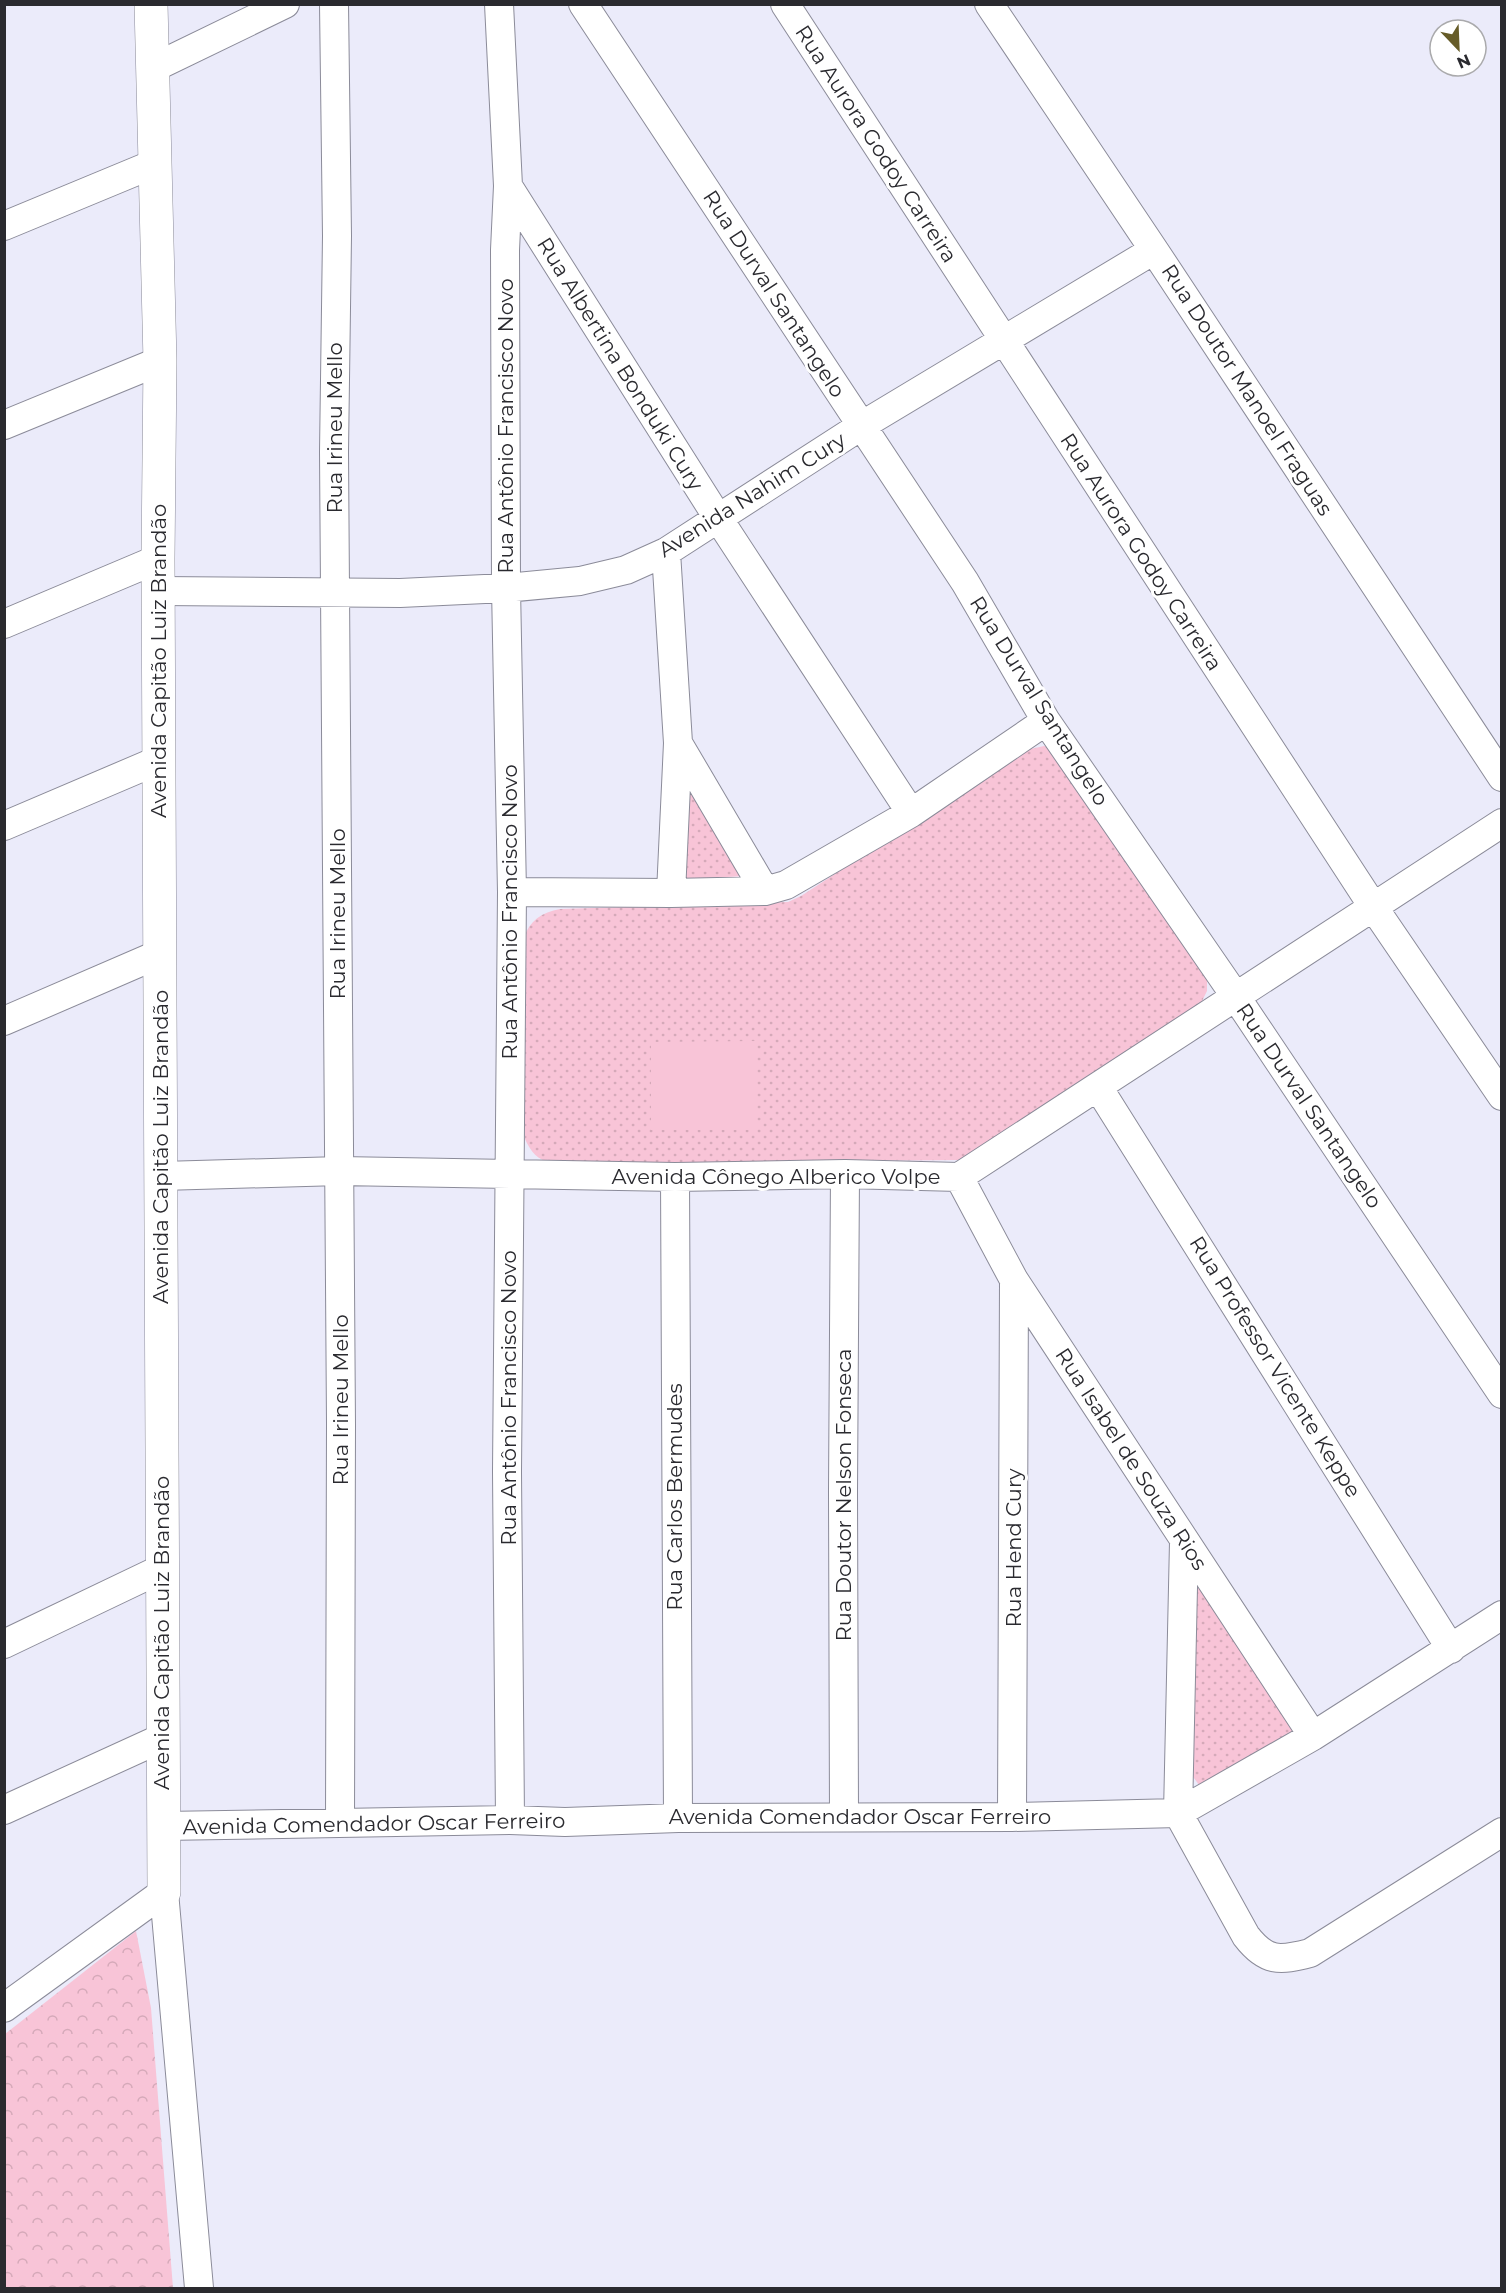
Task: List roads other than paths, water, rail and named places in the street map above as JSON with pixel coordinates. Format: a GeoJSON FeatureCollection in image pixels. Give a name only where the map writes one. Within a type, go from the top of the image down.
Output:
{"type":"FeatureCollection","features":[{"type":"Feature","properties":{"kind":"main road","name":"Avenida Capitão Luiz Brandão"},"geometry":{"type":"LineString","coordinates":[[151,4],[160,361],[159,954],[162,1176],[161,1569],[164,1892]]}},
{"type":"Feature","properties":{"kind":"street"},"geometry":{"type":"LineString","coordinates":[[151,69],[285,4]]}},
{"type":"Feature","properties":{"kind":"street","name":"Rua Irineu Mello"},"geometry":{"type":"LineString","coordinates":[[334,4],[337,236],[334,452],[340,1172],[340,1823]]}},
{"type":"Feature","properties":{"kind":"street","name":"Rua Antônio Francisco Novo"},"geometry":{"type":"LineString","coordinates":[[499,4],[508,186],[505,250],[506,588],[512,892],[507,1473],[510,1820]]}},
{"type":"Feature","properties":{"kind":"street","name":"Rua Durval Santangelo"},"geometry":{"type":"LineString","coordinates":[[583,4],[964,582],[1046,721],[1236,997],[1502,1394]]}},
{"type":"Feature","properties":{"kind":"street","name":"Rua Aurora Godoy Carreira"},"geometry":{"type":"LineString","coordinates":[[785,4],[1374,908],[1502,1096]]}},
{"type":"Feature","properties":{"kind":"street","name":"Rua Doutor Manoel Fraguas"},"geometry":{"type":"LineString","coordinates":[[989,4],[1502,777]]}},
{"type":"Feature","properties":{"kind":"street"},"geometry":{"type":"LineString","coordinates":[[4,226],[156,163]]}},
{"type":"Feature","properties":{"kind":"street","name":"Rua Albertina Bonduki Cury"},"geometry":{"type":"LineString","coordinates":[[508,186],[718,518],[911,813]]}},
{"type":"Feature","properties":{"kind":"street","name":"Avenida Nahim Cury"},"geometry":{"type":"LineString","coordinates":[[159,591],[400,593],[506,588],[580,581],[626,570],[666,552],[861,426],[1154,250]]}},
{"type":"Feature","properties":{"kind":"street"},"geometry":{"type":"LineString","coordinates":[[4,424],[160,361]]}},
{"type":"Feature","properties":{"kind":"street"},"geometry":{"type":"LineString","coordinates":[[666,552],[678,743],[671,893]]}},
{"type":"Feature","properties":{"kind":"street"},"geometry":{"type":"LineString","coordinates":[[4,624],[158,559]]}},
{"type":"Feature","properties":{"kind":"street"},"geometry":{"type":"LineString","coordinates":[[512,892],[765,891],[786,885],[911,813],[1046,721]]}},
{"type":"Feature","properties":{"kind":"street"},"geometry":{"type":"LineString","coordinates":[[678,743],[765,891]]}},
{"type":"Feature","properties":{"kind":"street"},"geometry":{"type":"LineString","coordinates":[[4,826],[159,760]]}},
{"type":"Feature","properties":{"kind":"street","name":"Avenida Cônego Alberico Volpe"},"geometry":{"type":"LineString","coordinates":[[162,1176],[340,1172],[675,1177],[845,1174],[959,1178],[1502,823]]}},
{"type":"Feature","properties":{"kind":"street"},"geometry":{"type":"LineString","coordinates":[[4,1021],[159,954]]}},
{"type":"Feature","properties":{"kind":"street","name":"Rua Professor Vicente Keppe"},"geometry":{"type":"LineString","coordinates":[[1098,1087],[1451,1649]]}},
{"type":"Feature","properties":{"kind":"street","name":"Rua Doutor Nelson Fonseca"},"geometry":{"type":"LineString","coordinates":[[844,1817],[845,1174]]}},
{"type":"Feature","properties":{"kind":"street","name":"Rua Carlos Bermudes"},"geometry":{"type":"LineString","coordinates":[[675,1177],[678,1818]]}},
{"type":"Feature","properties":{"kind":"street","name":"Rua Isabel de Souza Rios"},"geometry":{"type":"LineString","coordinates":[[959,1178],[1014,1280],[1313,1736]]}},
{"type":"Feature","properties":{"kind":"street","name":"Rua Hend Cury"},"geometry":{"type":"LineString","coordinates":[[1012,1817],[1014,1280]]}},
{"type":"Feature","properties":{"kind":"street"},"geometry":{"type":"LineString","coordinates":[[1184,1542],[1178,1813],[1246,1936],[1257,1950],[1271,1957],[1289,1958],[1310,1953],[1502,1832]]}},
{"type":"Feature","properties":{"kind":"street"},"geometry":{"type":"LineString","coordinates":[[4,1644],[161,1569]]}},
{"type":"Feature","properties":{"kind":"street","name":"Avenida Comendador Oscar Ferreiro"},"geometry":{"type":"LineString","coordinates":[[163,1826],[510,1820],[565,1822],[678,1818],[1012,1817],[1178,1813],[1313,1736],[1502,1615]]}},
{"type":"Feature","properties":{"kind":"street"},"geometry":{"type":"LineString","coordinates":[[4,1810],[164,1737]]}},
{"type":"Feature","properties":{"kind":"street"},"geometry":{"type":"LineString","coordinates":[[4,2008],[164,1892]]}},
{"type":"Feature","properties":{"kind":"street","name":"Avenida Capitão Luiz Brandão"},"geometry":{"type":"LineString","coordinates":[[164,1892],[199,2289]]}}]}
